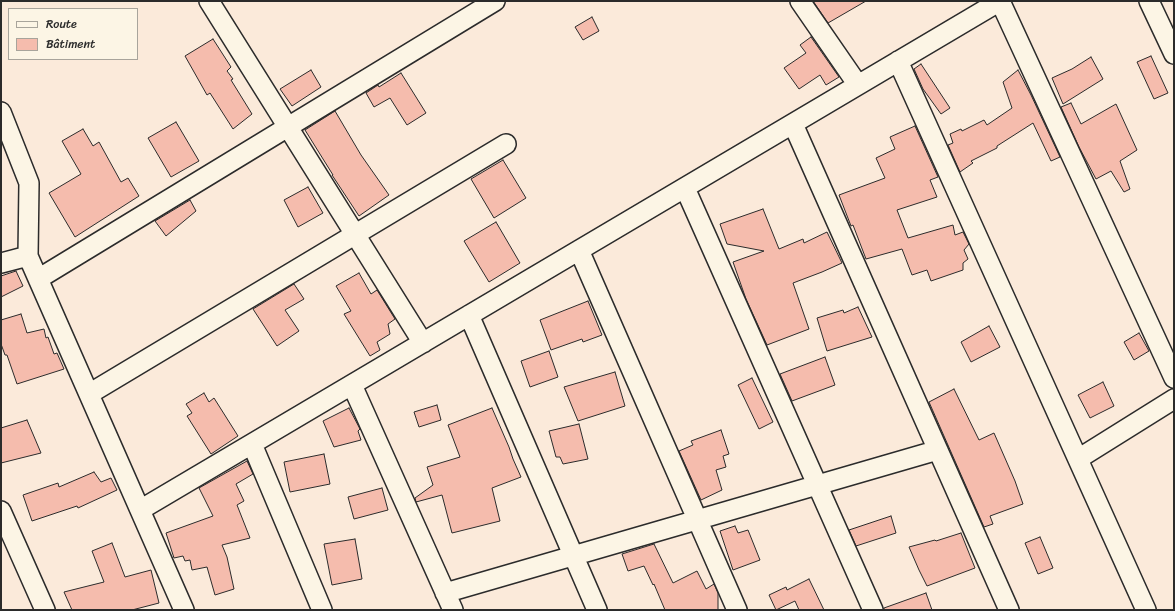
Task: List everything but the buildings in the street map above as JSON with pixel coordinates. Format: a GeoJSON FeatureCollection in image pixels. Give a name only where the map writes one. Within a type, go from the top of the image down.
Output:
{"type":"FeatureCollection","features":[{"type":"Feature","properties":{"kind":"street"},"geometry":{"type":"LineString","coordinates":[[209,1],[423,343]]}},
{"type":"Feature","properties":{"kind":"street"},"geometry":{"type":"LineString","coordinates":[[38,279],[495,1]]}},
{"type":"Feature","properties":{"kind":"street"},"geometry":{"type":"LineString","coordinates":[[800,1],[858,85]]}},
{"type":"Feature","properties":{"kind":"street"},"geometry":{"type":"LineString","coordinates":[[140,510],[1000,1],[1174,378]]}},
{"type":"Feature","properties":{"kind":"street"},"geometry":{"type":"LineString","coordinates":[[1149,1],[1174,54]]}},
{"type":"Feature","properties":{"kind":"street"},"geometry":{"type":"LineString","coordinates":[[898,61],[1146,610]]}},
{"type":"Feature","properties":{"kind":"street"},"geometry":{"type":"LineString","coordinates":[[1,112],[29,183],[28,256],[184,610]]}},
{"type":"Feature","properties":{"kind":"street"},"geometry":{"type":"LineString","coordinates":[[793,124],[1009,610]]}},
{"type":"Feature","properties":{"kind":"street"},"geometry":{"type":"LineString","coordinates":[[89,394],[506,144]]}},
{"type":"Feature","properties":{"kind":"street"},"geometry":{"type":"LineString","coordinates":[[685,188],[873,610]]}},
{"type":"Feature","properties":{"kind":"street"},"geometry":{"type":"LineString","coordinates":[[579,250],[737,610]]}},
{"type":"Feature","properties":{"kind":"street"},"geometry":{"type":"LineString","coordinates":[[1,263],[28,256]]}},
{"type":"Feature","properties":{"kind":"street"},"geometry":{"type":"LineString","coordinates":[[469,315],[597,610]]}},
{"type":"Feature","properties":{"kind":"street"},"geometry":{"type":"LineString","coordinates":[[352,385],[453,610]]}},
{"type":"Feature","properties":{"kind":"street"},"geometry":{"type":"LineString","coordinates":[[1078,459],[1174,399]]}},
{"type":"Feature","properties":{"kind":"street"},"geometry":{"type":"LineString","coordinates":[[252,444],[322,610]]}},
{"type":"Feature","properties":{"kind":"street"},"geometry":{"type":"LineString","coordinates":[[445,593],[938,450]]}},
{"type":"Feature","properties":{"kind":"street"},"geometry":{"type":"LineString","coordinates":[[1,511],[45,610]]}}]}
